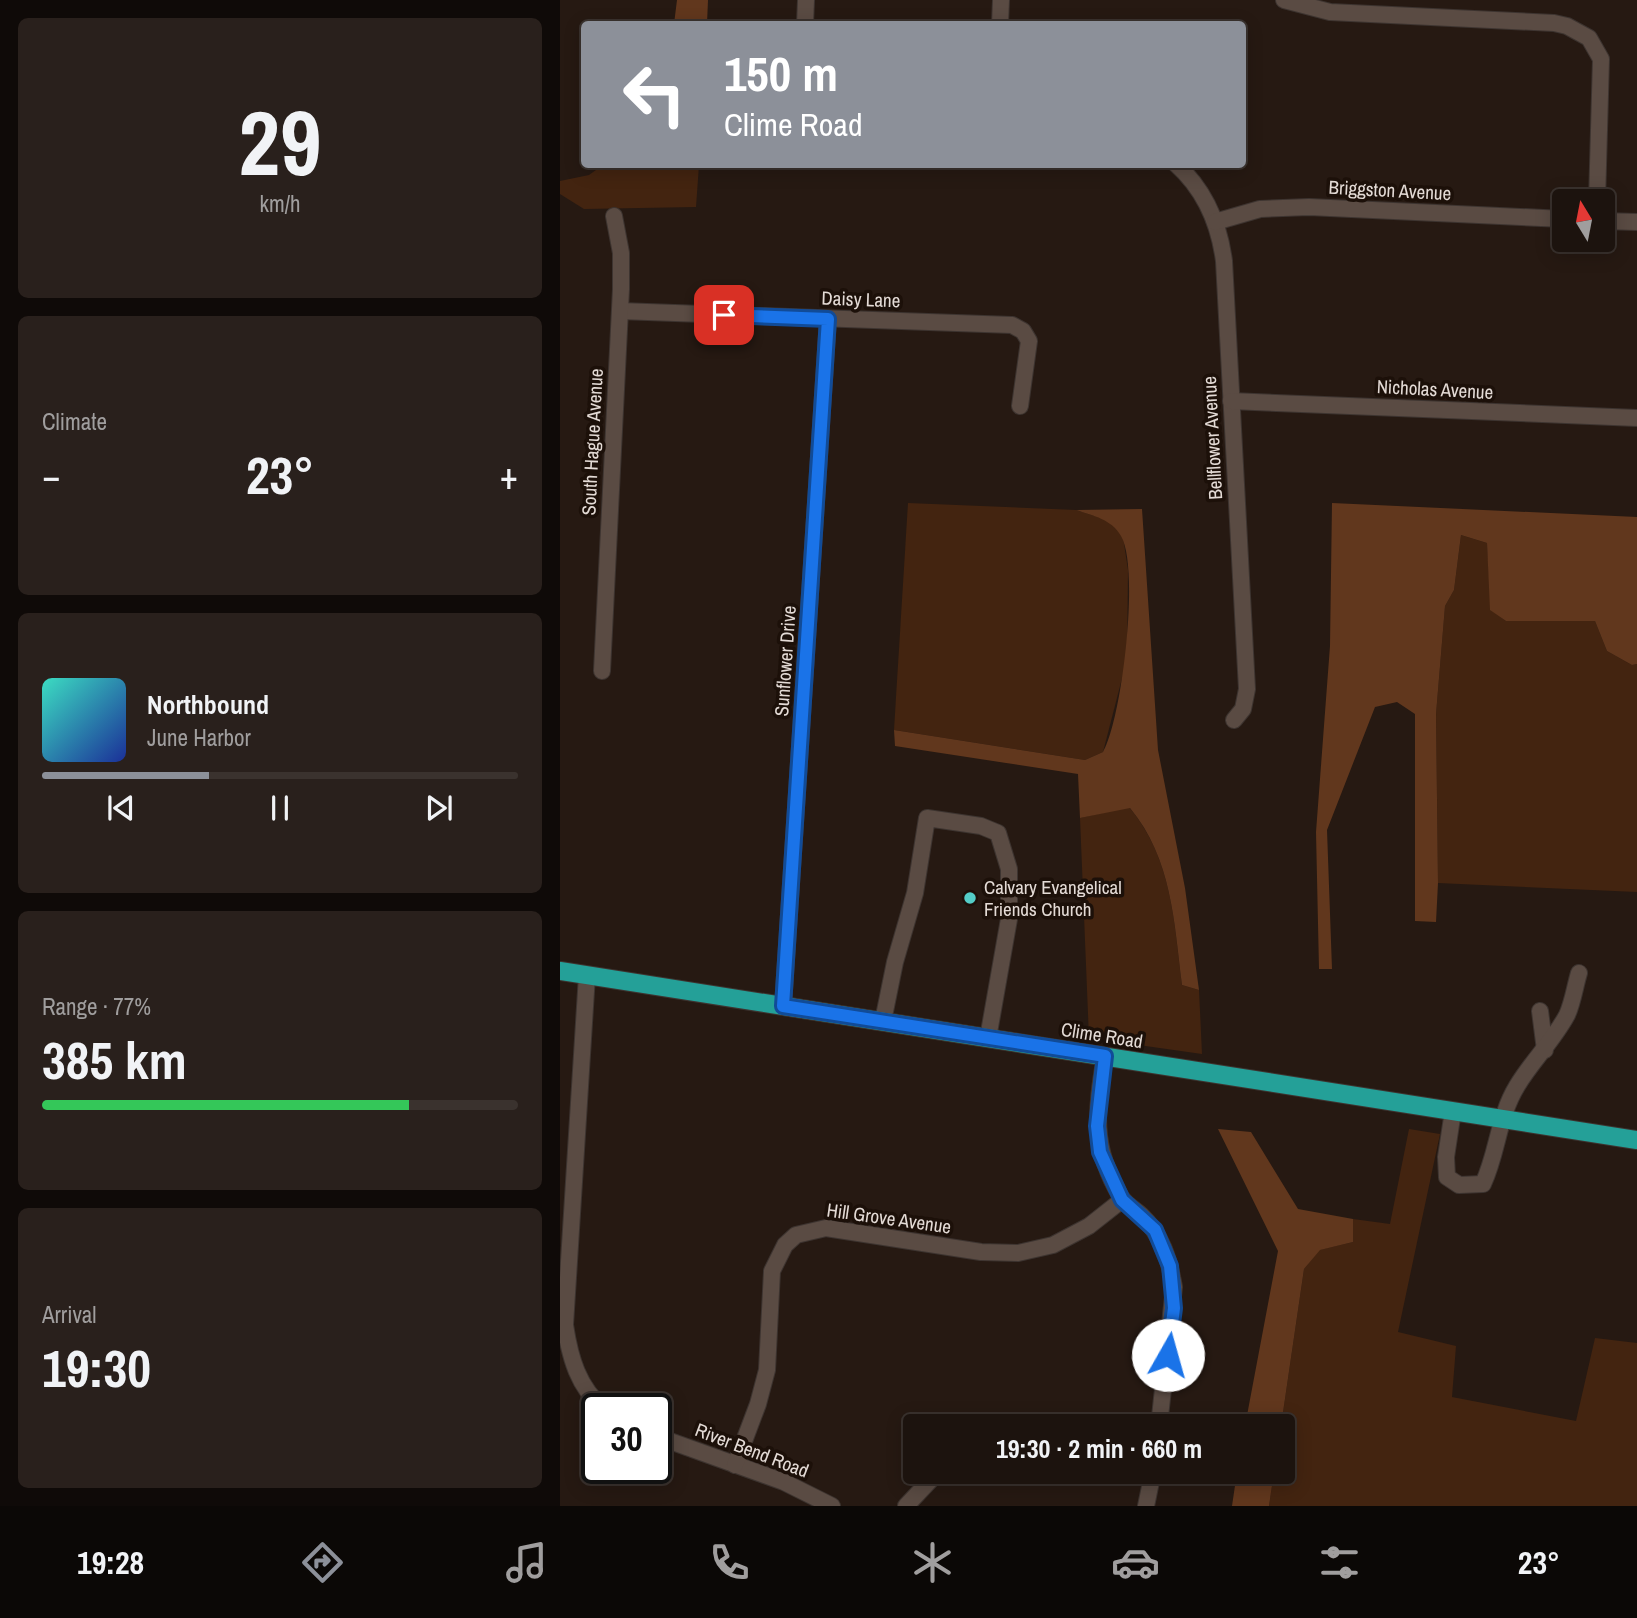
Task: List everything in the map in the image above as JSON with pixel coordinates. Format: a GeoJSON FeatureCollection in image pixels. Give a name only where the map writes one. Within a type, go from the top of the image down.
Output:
{"type":"FeatureCollection","features":[{"type":"Feature","properties":{"kind":"main road","name":"Clime Road"},"geometry":{"type":"LineString","coordinates":[[560,971],[1637,1140]]}},
{"type":"Feature","properties":{"kind":"street"},"geometry":{"type":"LineString","coordinates":[[804,21],[806,0]]}},
{"type":"Feature","properties":{"kind":"street"},"geometry":{"type":"LineString","coordinates":[[1000,21],[1001,0]]}},
{"type":"Feature","properties":{"kind":"street"},"geometry":{"type":"LineString","coordinates":[[1284,0],[1330,12],[1554,23],[1567,26],[1589,38],[1601,60],[1603,73],[1598,189]]}},
{"type":"Feature","properties":{"kind":"street","name":"Bellflower Avenue"},"geometry":{"type":"LineString","coordinates":[[1180,168],[1193,180],[1216,222],[1224,261],[1247,689],[1243,709],[1234,720]]}},
{"type":"Feature","properties":{"kind":"street","name":"Briggston Avenue"},"geometry":{"type":"LineString","coordinates":[[1216,222],[1260,209],[1309,207],[1552,218]]}},
{"type":"Feature","properties":{"kind":"street","name":"South Hague Avenue"},"geometry":{"type":"LineString","coordinates":[[602,671],[620,311],[621,253],[614,216]]}},
{"type":"Feature","properties":{"kind":"street"},"geometry":{"type":"LineString","coordinates":[[1615,221],[1637,222]]}},
{"type":"Feature","properties":{"kind":"street","name":"Daisy Lane"},"geometry":{"type":"LineString","coordinates":[[620,311],[1012,325],[1023,331],[1029,341],[1020,406]]}},
{"type":"Feature","properties":{"kind":"street","name":"Sunflower Drive"},"geometry":{"type":"LineString","coordinates":[[783,1006],[828,319]]}},
{"type":"Feature","properties":{"kind":"street","name":"Nicholas Avenue"},"geometry":{"type":"LineString","coordinates":[[1231,401],[1637,418]]}},
{"type":"Feature","properties":{"kind":"street"},"geometry":{"type":"LineString","coordinates":[[883,1021],[895,962],[915,893],[927,818],[981,826],[998,833],[1009,869],[1009,919],[988,1038]]}},
{"type":"Feature","properties":{"kind":"street"},"geometry":{"type":"LineString","coordinates":[[1452,1111],[1446,1157],[1447,1177],[1459,1185],[1483,1184],[1490,1169],[1501,1119],[1517,1086],[1545,1050],[1568,1013],[1579,973]]}},
{"type":"Feature","properties":{"kind":"street"},"geometry":{"type":"LineString","coordinates":[[587,975],[565,1325],[575,1370],[590,1393]]}},
{"type":"Feature","properties":{"kind":"street"},"geometry":{"type":"LineString","coordinates":[[1540,1011],[1545,1050]]}},
{"type":"Feature","properties":{"kind":"street"},"geometry":{"type":"LineString","coordinates":[[1105,1056],[1097,1126],[1100,1152],[1122,1200],[1155,1230],[1170,1266],[1174,1287],[1160,1414]]}},
{"type":"Feature","properties":{"kind":"street","name":"Hill Grove Avenue"},"geometry":{"type":"LineString","coordinates":[[736,1465],[758,1404],[766,1370],[772,1271],[781,1251],[796,1236],[825,1228],[981,1252],[1017,1253],[1053,1245],[1089,1226],[1122,1200]]}},
{"type":"Feature","properties":{"kind":"street","name":"River Bend Road"},"geometry":{"type":"LineString","coordinates":[[672,1442],[784,1482],[832,1506]]}},
{"type":"Feature","properties":{"kind":"street"},"geometry":{"type":"LineString","coordinates":[[906,1506],[927,1484]]}},
{"type":"Feature","properties":{"kind":"street"},"geometry":{"type":"LineString","coordinates":[[1146,1506],[1151,1484]]}},
{"type":"Feature","properties":{"kind":"shaded area"},"geometry":{"type":"Polygon","coordinates":[[[677,0],[708,0],[707,21],[674,21],[677,0]]]}},
{"type":"Feature","properties":{"kind":"shaded area"},"geometry":{"type":"Polygon","coordinates":[[[599,168],[699,168],[696,207],[584,209],[560,194],[560,181],[589,175],[599,168]]]}},
{"type":"Feature","properties":{"kind":"shaded area"},"geometry":{"type":"Polygon","coordinates":[[[908,503],[1076,510],[1108,520],[1123,537],[1128,570],[1127,659],[1103,752],[1085,760],[894,730],[908,503]]]}},
{"type":"Feature","properties":{"kind":"shaded area"},"geometry":{"type":"Polygon","coordinates":[[[1332,503],[1637,517],[1637,664],[1632,665],[1607,651],[1595,621],[1506,621],[1490,610],[1487,543],[1461,535],[1454,590],[1445,606],[1436,714],[1436,922],[1415,921],[1415,714],[1397,702],[1375,707],[1327,830],[1332,969],[1319,969],[1316,832],[1330,646],[1332,503]]]}},
{"type":"Feature","properties":{"kind":"shaded area"},"geometry":{"type":"Polygon","coordinates":[[[1142,509],[1158,750],[1185,888],[1199,990],[1182,985],[1173,914],[1163,870],[1155,848],[1130,808],[1080,818],[1078,774],[895,746],[894,730],[1085,760],[1103,752],[1110,735],[1122,678],[1129,610],[1129,579],[1126,553],[1117,530],[1101,519],[1076,510],[1142,509]]]}},
{"type":"Feature","properties":{"kind":"shaded area"},"geometry":{"type":"Polygon","coordinates":[[[1461,535],[1487,543],[1491,610],[1506,621],[1595,621],[1607,651],[1632,665],[1637,664],[1637,892],[1438,883],[1436,714],[1445,606],[1454,590],[1461,535]]]}},
{"type":"Feature","properties":{"kind":"shaded area"},"geometry":{"type":"Polygon","coordinates":[[[1129,807],[1154,847],[1163,869],[1173,914],[1182,985],[1199,990],[1202,1054],[1089,1038],[1080,818],[1129,807]]]}},
{"type":"Feature","properties":{"kind":"shaded area"},"geometry":{"type":"Polygon","coordinates":[[[1218,1129],[1251,1132],[1298,1209],[1353,1219],[1353,1242],[1320,1250],[1304,1269],[1283,1414],[1247,1414],[1278,1251],[1218,1129]]]}},
{"type":"Feature","properties":{"kind":"shaded area"},"geometry":{"type":"Polygon","coordinates":[[[1409,1129],[1440,1134],[1398,1332],[1456,1346],[1452,1397],[1576,1421],[1595,1338],[1637,1343],[1637,1506],[1269,1506],[1272,1484],[1295,1484],[1295,1414],[1283,1414],[1304,1269],[1319,1250],[1353,1242],[1353,1219],[1390,1224],[1409,1129]]]}},
{"type":"Feature","properties":{"kind":"shaded area"},"geometry":{"type":"Polygon","coordinates":[[[1235,1484],[1272,1484],[1269,1506],[1232,1506],[1235,1484]]]}},
{"type":"Feature","properties":{"kind":"place","name":"Calvary Evangelical Friends Church"},"geometry":{"type":"Point","coordinates":[970,898]}},
{"type":"Feature","properties":{"kind":"route"},"geometry":{"type":"LineString","coordinates":[[724,315],[828,319],[783,1006],[1105,1056],[1098,1100],[1100,1152],[1122,1200],[1155,1230],[1164,1246],[1174,1287],[1168,1355]]}}]}
